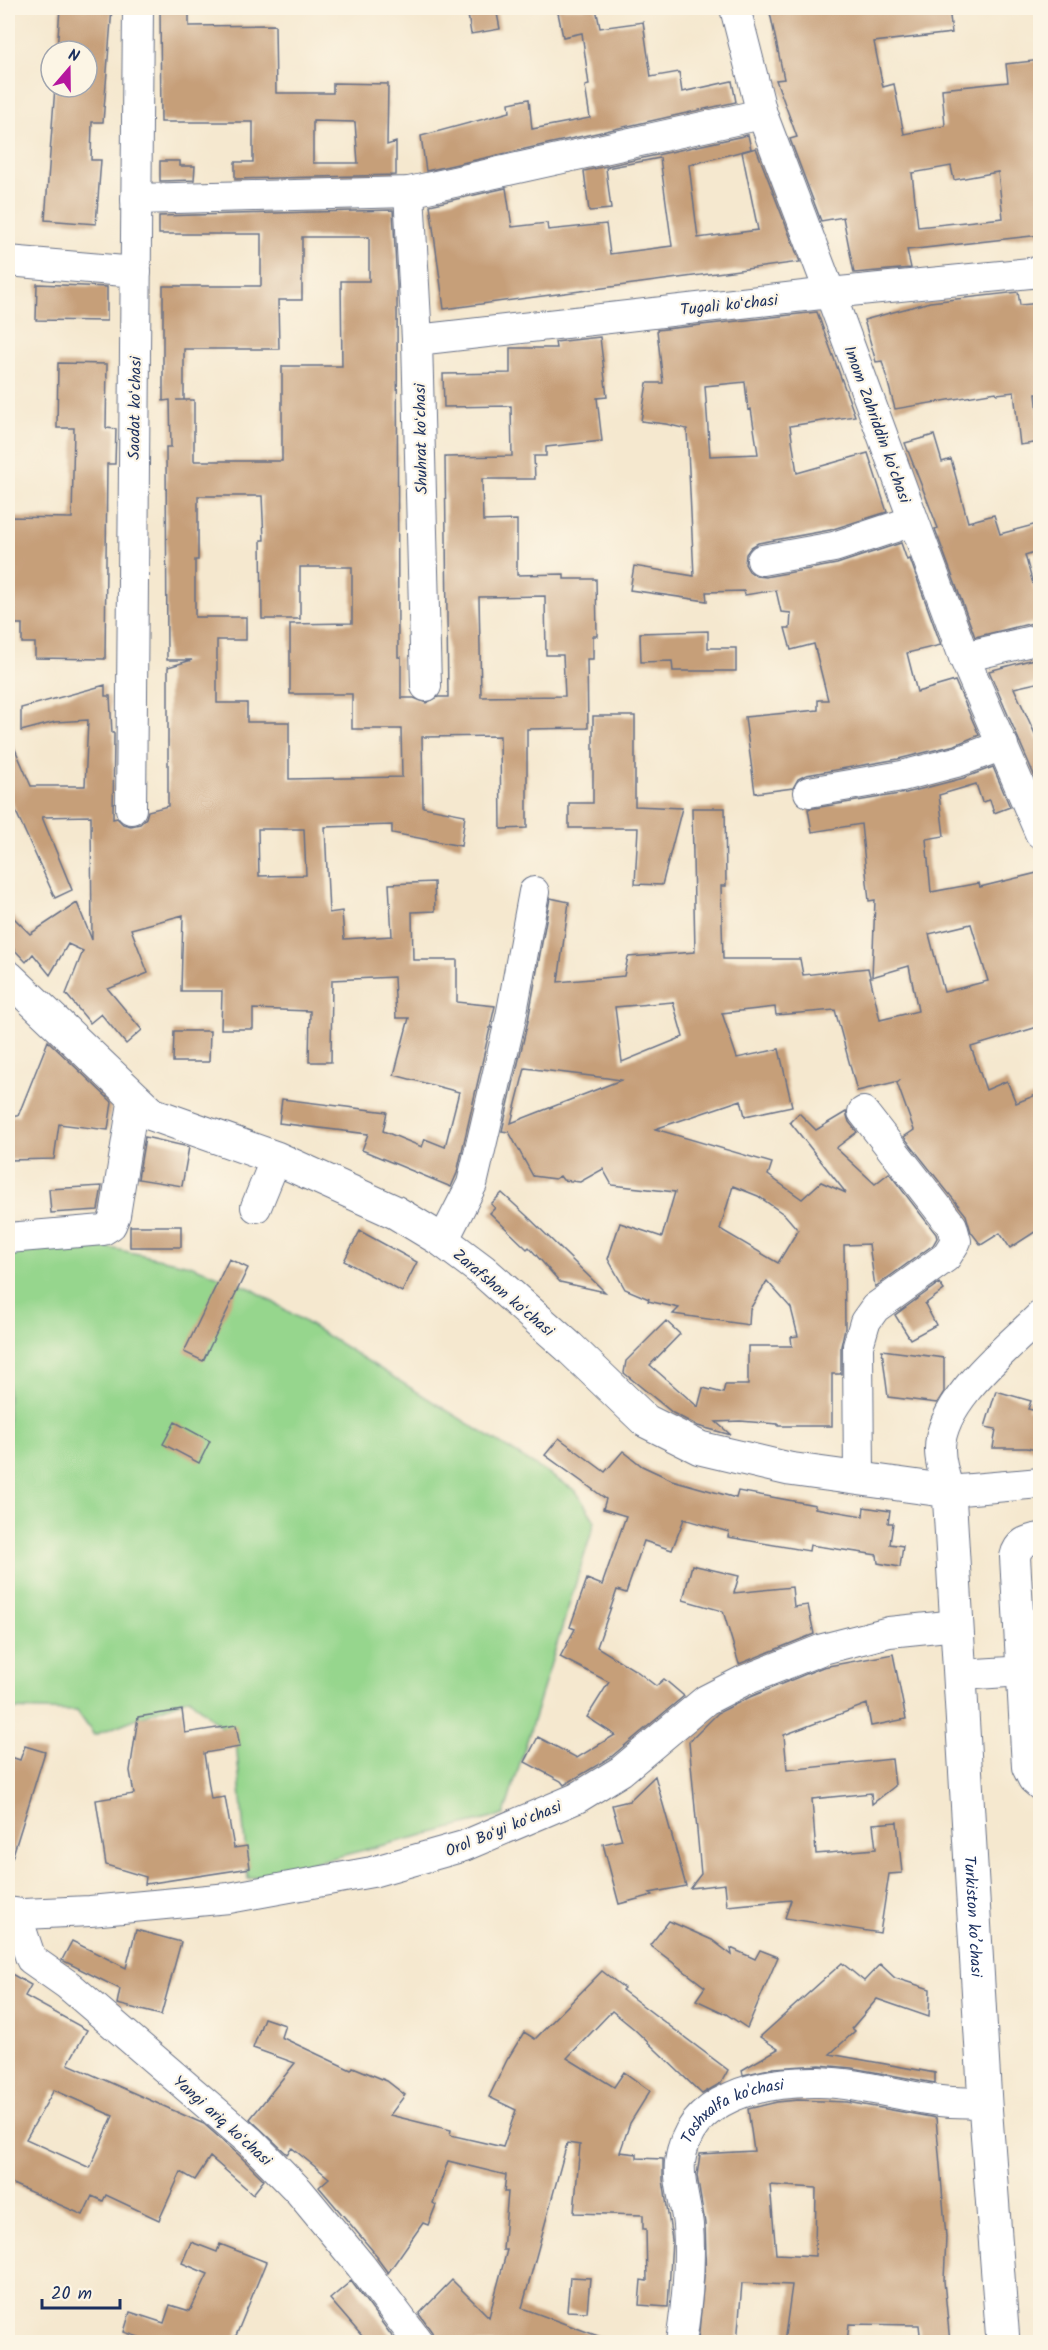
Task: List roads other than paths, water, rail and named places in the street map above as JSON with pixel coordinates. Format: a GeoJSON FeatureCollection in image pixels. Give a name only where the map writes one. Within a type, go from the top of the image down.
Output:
{"type":"FeatureCollection","features":[{"type":"Feature","properties":{"kind":"main road","name":"Zarafshon koʻchasi"},"geometry":{"type":"LineString","coordinates":[[8,977],[152,1114],[276,1158],[395,1212],[443,1241],[483,1271],[569,1347],[646,1421],[700,1448],[789,1469],[949,1491]]}},
{"type":"Feature","properties":{"kind":"main road","name":"Turkiston ko’chasi"},"geometry":{"type":"LineString","coordinates":[[949,1491],[1003,2343]]}},
{"type":"Feature","properties":{"kind":"street","name":"Saodat koʻchasi"},"geometry":{"type":"LineString","coordinates":[[131,809],[138,8]]}},
{"type":"Feature","properties":{"kind":"street","name":"Imom Zahriddin koʻchasi"},"geometry":{"type":"LineString","coordinates":[[735,8],[762,114],[964,657],[1041,833]]}},
{"type":"Feature","properties":{"kind":"street"},"geometry":{"type":"LineString","coordinates":[[136,199],[409,192],[762,114]]}},
{"type":"Feature","properties":{"kind":"street","name":"Shuhrat koʻchasi"},"geometry":{"type":"LineString","coordinates":[[409,192],[417,340],[426,686]]}},
{"type":"Feature","properties":{"kind":"street"},"geometry":{"type":"LineString","coordinates":[[8,261],[136,272]]}},
{"type":"Feature","properties":{"kind":"street","name":"Tugali koʻchasi"},"geometry":{"type":"LineString","coordinates":[[417,340],[830,293],[1041,272]]}},
{"type":"Feature","properties":{"kind":"street"},"geometry":{"type":"LineString","coordinates":[[762,560],[834,547],[914,521]]}},
{"type":"Feature","properties":{"kind":"street"},"geometry":{"type":"LineString","coordinates":[[964,657],[1041,639]]}},
{"type":"Feature","properties":{"kind":"street"},"geometry":{"type":"LineString","coordinates":[[809,792],[902,776],[960,761],[1003,745]]}},
{"type":"Feature","properties":{"kind":"street"},"geometry":{"type":"LineString","coordinates":[[443,1241],[472,1184],[511,1017],[534,892]]}},
{"type":"Feature","properties":{"kind":"street"},"geometry":{"type":"LineString","coordinates":[[8,1238],[103,1230],[111,1225],[115,1215],[134,1097]]}},
{"type":"Feature","properties":{"kind":"street"},"geometry":{"type":"LineString","coordinates":[[859,1479],[858,1346],[865,1322],[875,1308],[946,1257],[956,1241],[952,1226],[863,1112]]}},
{"type":"Feature","properties":{"kind":"street"},"geometry":{"type":"LineString","coordinates":[[256,1207],[276,1158]]}},
{"type":"Feature","properties":{"kind":"street"},"geometry":{"type":"LineString","coordinates":[[949,1491],[940,1449],[945,1425],[978,1377],[1041,1317]]}},
{"type":"Feature","properties":{"kind":"street","name":"Zarafshon koʻchasi"},"geometry":{"type":"LineString","coordinates":[[949,1491],[1041,1484]]}},
{"type":"Feature","properties":{"kind":"street"},"geometry":{"type":"LineString","coordinates":[[1041,1538],[1022,1543],[1015,1557],[1031,1671],[1027,1767],[1033,1779],[1041,1785]]}},
{"type":"Feature","properties":{"kind":"street","name":"Orol Boʻyi koʻchasi"},"geometry":{"type":"LineString","coordinates":[[16,1913],[90,1911],[229,1898],[372,1872],[464,1846],[577,1798],[621,1772],[706,1700],[743,1681],[823,1649],[889,1632],[957,1625]]}},
{"type":"Feature","properties":{"kind":"street"},"geometry":{"type":"LineString","coordinates":[[960,1675],[1031,1671]]}},
{"type":"Feature","properties":{"kind":"street","name":"Yangi ariq koʻchasi"},"geometry":{"type":"LineString","coordinates":[[16,1913],[31,1959],[68,1986],[251,2142],[313,2208],[361,2266],[418,2343]]}},
{"type":"Feature","properties":{"kind":"street","name":"Toshxalfa ko'chasi"},"geometry":{"type":"LineString","coordinates":[[681,2343],[686,2308],[688,2224],[680,2165],[687,2133],[700,2117],[719,2103],[740,2093],[794,2083],[829,2083],[943,2102],[986,2103]]}}]}
